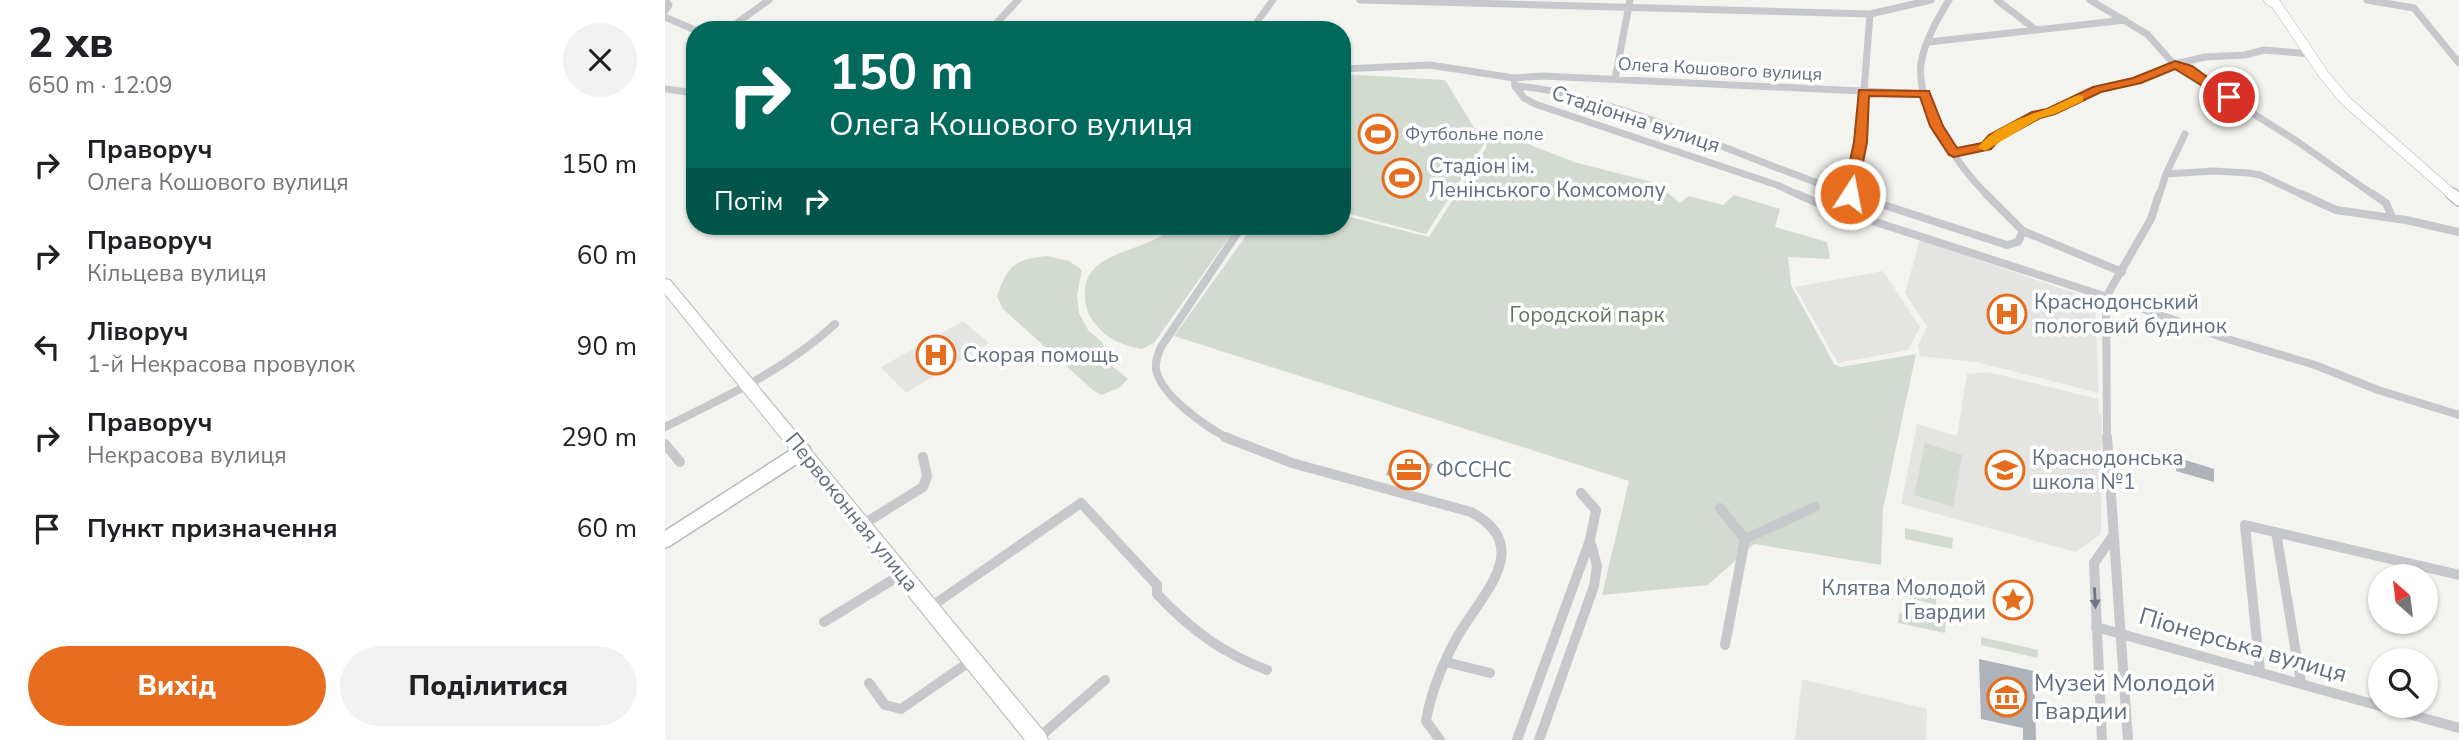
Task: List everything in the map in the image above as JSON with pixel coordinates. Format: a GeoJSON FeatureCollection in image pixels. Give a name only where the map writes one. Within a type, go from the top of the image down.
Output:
{"type":"FeatureCollection","features":[{"type":"Feature","properties":{"kind":"highway","name":"Первоконная улица"},"geometry":{"type":"LineString","coordinates":[[665,284],[1038,740]]}},
{"type":"Feature","properties":{"kind":"street"},"geometry":{"type":"LineString","coordinates":[[665,0],[669,5],[665,11]]}},
{"type":"Feature","properties":{"kind":"street"},"geometry":{"type":"LineString","coordinates":[[740,21],[769,0]]}},
{"type":"Feature","properties":{"kind":"street"},"geometry":{"type":"LineString","coordinates":[[998,21],[1018,0]]}},
{"type":"Feature","properties":{"kind":"street"},"geometry":{"type":"LineString","coordinates":[[1258,21],[1273,0]]}},
{"type":"Feature","properties":{"kind":"street"},"geometry":{"type":"LineString","coordinates":[[1360,0],[1629,3],[1870,14],[1931,0]]}},
{"type":"Feature","properties":{"kind":"street"},"geometry":{"type":"LineString","coordinates":[[1949,0],[1937,19],[1921,64],[1924,94],[1936,126],[1975,183],[2023,231],[2122,272]]}},
{"type":"Feature","properties":{"kind":"street"},"geometry":{"type":"LineString","coordinates":[[1997,0],[2036,30]]}},
{"type":"Feature","properties":{"kind":"street"},"geometry":{"type":"LineString","coordinates":[[2090,0],[2147,34],[2177,64],[2386,203],[2392,218]]}},
{"type":"Feature","properties":{"kind":"street"},"geometry":{"type":"LineString","coordinates":[[2367,0],[2414,8],[2459,63]]}},
{"type":"Feature","properties":{"kind":"street"},"geometry":{"type":"LineString","coordinates":[[2272,1],[2324,75],[2346,101],[2459,200]]}},
{"type":"Feature","properties":{"kind":"street"},"geometry":{"type":"LineString","coordinates":[[1615,79],[1629,3]]}},
{"type":"Feature","properties":{"kind":"street"},"geometry":{"type":"LineString","coordinates":[[1850,194],[1860,142],[1870,14]]}},
{"type":"Feature","properties":{"kind":"street"},"geometry":{"type":"LineString","coordinates":[[665,17],[686,26]]}},
{"type":"Feature","properties":{"kind":"street"},"geometry":{"type":"LineString","coordinates":[[1929,42],[2126,20]]}},
{"type":"Feature","properties":{"kind":"street"},"geometry":{"type":"LineString","coordinates":[[1954,153],[1986,146],[1994,138],[2036,115],[2051,112],[2097,90],[2137,80],[2177,64],[2205,57],[2245,55],[2263,50],[2311,54]]}},
{"type":"Feature","properties":{"kind":"street","name":"Олега Кошового вулиця"},"geometry":{"type":"LineString","coordinates":[[1351,69],[1430,65],[1469,69],[1515,82],[1524,76],[1924,94]]}},
{"type":"Feature","properties":{"kind":"street","name":"Стадіонна вулиця"},"geometry":{"type":"LineString","coordinates":[[1515,82],[1566,93],[1653,120],[1850,194],[2007,245],[2018,242],[2023,231]]}},
{"type":"Feature","properties":{"kind":"street","name":"Стадіонна вулиця"},"geometry":{"type":"LineString","coordinates":[[1515,82],[1524,98],[1535,104],[1777,185],[1819,204],[2224,338],[2315,365],[2378,390],[2459,415]]}},
{"type":"Feature","properties":{"kind":"street"},"geometry":{"type":"LineString","coordinates":[[665,89],[686,92]]}},
{"type":"Feature","properties":{"kind":"street"},"geometry":{"type":"LineString","coordinates":[[2128,740],[2118,632],[2105,402],[2106,297],[2151,219],[2166,174],[2185,134]]}},
{"type":"Feature","properties":{"kind":"street"},"geometry":{"type":"LineString","coordinates":[[2166,174],[2228,170],[2247,172],[2260,175],[2336,209],[2459,232]]}},
{"type":"Feature","properties":{"kind":"street"},"geometry":{"type":"LineString","coordinates":[[1236,235],[1161,347],[1155,361],[1156,373],[1176,400],[1202,422],[1246,447],[1471,512],[1491,524],[1499,536],[1500,567],[1456,639],[1430,696],[1426,721],[1440,740]]}},
{"type":"Feature","properties":{"kind":"street"},"geometry":{"type":"LineString","coordinates":[[665,427],[748,384],[805,350],[835,324]]}},
{"type":"Feature","properties":{"kind":"street"},"geometry":{"type":"LineString","coordinates":[[665,444],[680,462]]}},
{"type":"Feature","properties":{"kind":"street"},"geometry":{"type":"LineString","coordinates":[[665,540],[803,451]]}},
{"type":"Feature","properties":{"kind":"street"},"geometry":{"type":"LineString","coordinates":[[862,525],[923,486],[927,477],[923,457]]}},
{"type":"Feature","properties":{"kind":"street"},"geometry":{"type":"LineString","coordinates":[[1517,740],[1515,737],[1590,540],[1596,510],[1581,493]]}},
{"type":"Feature","properties":{"kind":"street"},"geometry":{"type":"LineString","coordinates":[[929,608],[1081,503],[1157,585],[1157,594],[1193,632],[1237,660],[1267,670]]}},
{"type":"Feature","properties":{"kind":"street"},"geometry":{"type":"LineString","coordinates":[[1745,540],[1815,507]]}},
{"type":"Feature","properties":{"kind":"street"},"geometry":{"type":"LineString","coordinates":[[1720,508],[1745,540],[1725,645]]}},
{"type":"Feature","properties":{"kind":"street"},"geometry":{"type":"LineString","coordinates":[[2260,671],[2245,524],[2459,575]]}},
{"type":"Feature","properties":{"kind":"street"},"geometry":{"type":"LineString","coordinates":[[2277,532],[2288,615],[2301,683]]}},
{"type":"Feature","properties":{"kind":"street"},"geometry":{"type":"LineString","coordinates":[[2102,740],[2094,563],[2113,536]]}},
{"type":"Feature","properties":{"kind":"street"},"geometry":{"type":"LineString","coordinates":[[1539,740],[1594,586],[1597,566],[1590,540]]}},
{"type":"Feature","properties":{"kind":"street"},"geometry":{"type":"LineString","coordinates":[[824,622],[902,574]]}},
{"type":"Feature","properties":{"kind":"street","name":"Піонерська вулиця"},"geometry":{"type":"LineString","coordinates":[[2096,626],[2459,728]]}},
{"type":"Feature","properties":{"kind":"street"},"geometry":{"type":"LineString","coordinates":[[869,683],[880,702],[892,709],[901,709],[972,660]]}},
{"type":"Feature","properties":{"kind":"street"},"geometry":{"type":"LineString","coordinates":[[1447,662],[1490,673]]}},
{"type":"Feature","properties":{"kind":"street"},"geometry":{"type":"LineString","coordinates":[[1038,740],[1105,680]]}},
{"type":"Feature","properties":{"kind":"shaded area","name":"Краснодонський пологовий будинок"},"geometry":{"type":"Polygon","coordinates":[[[1920,240],[2095,300],[2099,393],[1976,362],[1920,356],[1918,345],[1927,327],[1905,293],[1920,240]]]}},
{"type":"Feature","properties":{"kind":"shaded area"},"geometry":{"type":"Polygon","coordinates":[[[1883,271],[1920,327],[1908,350],[1838,363],[1795,287],[1883,271]]]}},
{"type":"Feature","properties":{"kind":"shaded area","name":"Скорая помощь"},"geometry":{"type":"Polygon","coordinates":[[[963,321],[989,343],[906,393],[881,367],[963,321]]]}},
{"type":"Feature","properties":{"kind":"shaded area","name":"Краснодонська школа №1"},"geometry":{"type":"Polygon","coordinates":[[[1988,372],[2099,399],[2099,412],[2102,416],[2101,534],[2076,552],[1901,504],[1917,424],[1957,436],[1967,374],[1988,372]]]}},
{"type":"Feature","properties":{"kind":"shaded area"},"geometry":{"type":"Polygon","coordinates":[[[1802,679],[1927,709],[1926,740],[1795,740],[1802,679]]]}},
{"type":"Feature","properties":{"kind":"green space","name":"Стадіон ім. Ленінського Комсомолу"},"geometry":{"type":"Polygon","coordinates":[[[1351,75],[1445,80],[1484,144],[1426,234],[1351,214],[1351,75]]]}},
{"type":"Feature","properties":{"kind":"green space","name":"Городской парк"},"geometry":{"type":"Polygon","coordinates":[[[1479,131],[1528,144],[1574,162],[1656,183],[1680,203],[1689,196],[1723,205],[1734,195],[1780,209],[1775,227],[1827,242],[1830,259],[1788,257],[1791,285],[1834,364],[1841,367],[1916,354],[1883,509],[1881,565],[1754,544],[1708,585],[1602,595],[1629,481],[1174,336],[1247,235],[1351,235],[1351,217],[1429,237],[1486,148],[1487,141],[1479,131]]]}},
{"type":"Feature","properties":{"kind":"green space"},"geometry":{"type":"Polygon","coordinates":[[[1163,235],[1231,235],[1154,343],[1142,349],[1118,342],[1099,329],[1089,315],[1085,297],[1087,279],[1095,268],[1120,253],[1163,235]]]}},
{"type":"Feature","properties":{"kind":"green space"},"geometry":{"type":"Polygon","coordinates":[[[1046,256],[1069,261],[1082,270],[1077,295],[1079,313],[1088,330],[1102,342],[1111,365],[1128,379],[1119,388],[1101,395],[1093,390],[1003,309],[997,296],[1009,271],[1019,262],[1046,256]]]}},
{"type":"Feature","properties":{"kind":"green space"},"geometry":{"type":"Polygon","coordinates":[[[1925,443],[1962,455],[1953,507],[1914,495],[1925,443]]]}},
{"type":"Feature","properties":{"kind":"green space"},"geometry":{"type":"Polygon","coordinates":[[[1905,528],[1953,538],[1952,549],[1905,539],[1905,528]]]}},
{"type":"Feature","properties":{"kind":"green space"},"geometry":{"type":"Polygon","coordinates":[[[1902,578],[1937,587],[1936,605],[1900,595],[1902,578]]]}},
{"type":"Feature","properties":{"kind":"green space"},"geometry":{"type":"Polygon","coordinates":[[[1899,613],[1946,622],[1945,633],[1898,623],[1899,613]]]}},
{"type":"Feature","properties":{"kind":"green space"},"geometry":{"type":"Polygon","coordinates":[[[1981,637],[2038,650],[2037,658],[1981,645],[1981,637]]]}},
{"type":"Feature","properties":{"kind":"building","name":"ФССНС"},"geometry":{"type":"Polygon","coordinates":[[[1395,455],[1433,464],[1424,485],[1386,475],[1395,455]]]}},
{"type":"Feature","properties":{"kind":"building"},"geometry":{"type":"Polygon","coordinates":[[[2176,457],[2214,469],[2214,482],[2176,471],[2176,457]]]}},
{"type":"Feature","properties":{"kind":"building","name":"Музей Молодой Гвардии"},"geometry":{"type":"Polygon","coordinates":[[[1979,659],[2034,671],[2036,740],[2023,740],[2023,728],[1981,719],[1979,659]]]}},
{"type":"Feature","properties":{"kind":"slow traffic"},"geometry":{"type":"LineString","coordinates":[[1985,147],[1994,138],[2036,115],[2051,112],[2079,99]]}},
{"type":"Feature","properties":{"kind":"place","name":"Футбольне поле"},"geometry":{"type":"Point","coordinates":[1378,134]}},
{"type":"Feature","properties":{"kind":"place","name":"Стадіон ім. Ленінського Комсомолу"},"geometry":{"type":"Point","coordinates":[1402,178]}},
{"type":"Feature","properties":{"kind":"place","name":"Краснодонський пологовий будинок"},"geometry":{"type":"Point","coordinates":[2007,314]}},
{"type":"Feature","properties":{"kind":"place","name":"Скорая помощь"},"geometry":{"type":"Point","coordinates":[936,355]}},
{"type":"Feature","properties":{"kind":"place","name":"ФССНС"},"geometry":{"type":"Point","coordinates":[1409,470]}},
{"type":"Feature","properties":{"kind":"place","name":"Краснодонська школа №1"},"geometry":{"type":"Point","coordinates":[2005,470]}},
{"type":"Feature","properties":{"kind":"place","name":"Клятва Молодой Гвардии"},"geometry":{"type":"Point","coordinates":[2013,600]}},
{"type":"Feature","properties":{"kind":"place","name":"Музей Молодой Гвардии"},"geometry":{"type":"Point","coordinates":[2007,697]}},
{"type":"Feature","properties":{"kind":"route"},"geometry":{"type":"LineString","coordinates":[[1850,194],[1860,142],[1863,92],[1924,94],[1936,126],[1954,153],[1989,145],[1994,138],[2036,115],[2051,112],[2097,90],[2137,80],[2175,64],[2229,97]]}}]}
